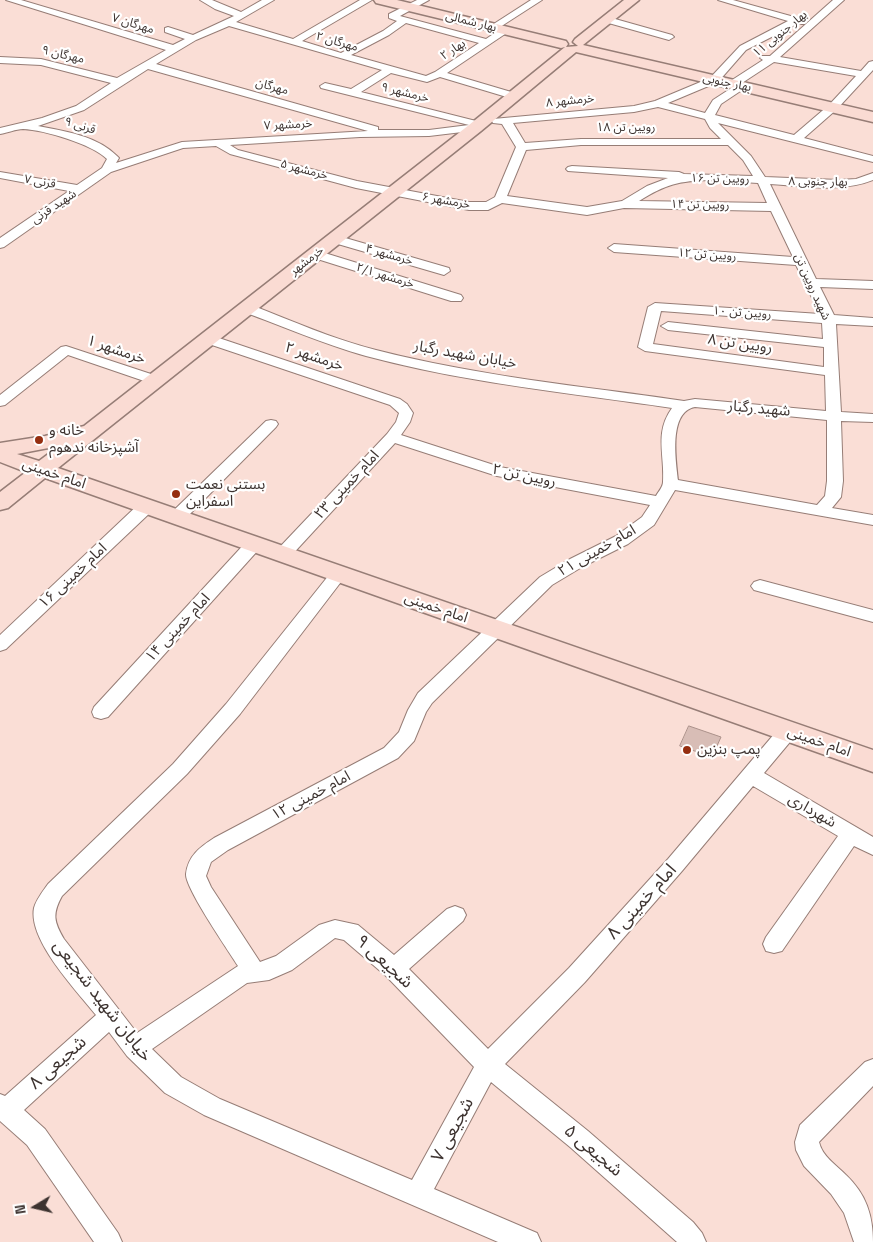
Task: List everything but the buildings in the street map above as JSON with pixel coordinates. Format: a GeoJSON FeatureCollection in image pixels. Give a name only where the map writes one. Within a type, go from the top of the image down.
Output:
{"type":"FeatureCollection","features":[{"type":"Feature","properties":{"kind":"street","name":"مهرگان ۷"},"geometry":{"type":"LineString","coordinates":[[11,0],[175,49]]}},
{"type":"Feature","properties":{"kind":"street"},"geometry":{"type":"LineString","coordinates":[[205,0],[241,15]]}},
{"type":"Feature","properties":{"kind":"street"},"geometry":{"type":"LineString","coordinates":[[0,131],[62,115],[92,100],[193,38],[228,23],[269,0]]}},
{"type":"Feature","properties":{"kind":"street"},"geometry":{"type":"LineString","coordinates":[[294,42],[367,0]]}},
{"type":"Feature","properties":{"kind":"street","name":"بهار شمالی"},"geometry":{"type":"LineString","coordinates":[[381,0],[407,13],[500,29],[573,46]]}},
{"type":"Feature","properties":{"kind":"street"},"geometry":{"type":"LineString","coordinates":[[342,56],[386,32],[424,0]]}},
{"type":"Feature","properties":{"kind":"street","name":"بهار ۲"},"geometry":{"type":"LineString","coordinates":[[439,74],[487,42],[500,29],[537,0]]}},
{"type":"Feature","properties":{"kind":"street","name":"خرمشهر"},"geometry":{"type":"LineString","coordinates":[[3,501],[479,125],[573,46],[632,0]]}},
{"type":"Feature","properties":{"kind":"street"},"geometry":{"type":"LineString","coordinates":[[723,0],[812,25]]}},
{"type":"Feature","properties":{"kind":"street","name":"بهار جنوبی ۱۱"},"geometry":{"type":"LineString","coordinates":[[709,116],[718,102],[737,85],[772,59],[839,0]]}},
{"type":"Feature","properties":{"kind":"street"},"geometry":{"type":"LineString","coordinates":[[407,13],[487,42]]}},
{"type":"Feature","properties":{"kind":"street"},"geometry":{"type":"LineString","coordinates":[[608,20],[669,36]]}},
{"type":"Feature","properties":{"kind":"street"},"geometry":{"type":"LineString","coordinates":[[658,104],[714,80],[743,48],[797,20]]}},
{"type":"Feature","properties":{"kind":"street","name":"مهرگان ۲"},"geometry":{"type":"LineString","coordinates":[[228,23],[422,78],[431,78],[439,74]]}},
{"type":"Feature","properties":{"kind":"street"},"geometry":{"type":"LineString","coordinates":[[168,30],[193,38]]}},
{"type":"Feature","properties":{"kind":"street","name":"بهار جنوبی"},"geometry":{"type":"LineString","coordinates":[[573,46],[873,117]]}},
{"type":"Feature","properties":{"kind":"street"},"geometry":{"type":"LineString","coordinates":[[737,53],[862,74]]}},
{"type":"Feature","properties":{"kind":"street","name":"مهرگان ۹"},"geometry":{"type":"LineString","coordinates":[[0,60],[41,62],[119,82]]}},
{"type":"Feature","properties":{"kind":"street"},"geometry":{"type":"LineString","coordinates":[[796,139],[833,107],[873,64]]}},
{"type":"Feature","properties":{"kind":"street","name":"مهرگان"},"geometry":{"type":"LineString","coordinates":[[147,65],[389,133]]}},
{"type":"Feature","properties":{"kind":"street"},"geometry":{"type":"LineString","coordinates":[[352,93],[390,69]]}},
{"type":"Feature","properties":{"kind":"street"},"geometry":{"type":"LineString","coordinates":[[439,74],[514,96]]}},
{"type":"Feature","properties":{"kind":"street","name":"خرمشهر ۹"},"geometry":{"type":"LineString","coordinates":[[325,86],[479,125]]}},
{"type":"Feature","properties":{"kind":"street"},"geometry":{"type":"LineString","coordinates":[[658,104],[873,159]]}},
{"type":"Feature","properties":{"kind":"street","name":"خرمشهر ۸"},"geometry":{"type":"LineString","coordinates":[[479,125],[658,104]]}},
{"type":"Feature","properties":{"kind":"street","name":"شهید رویین تن"},"geometry":{"type":"LineString","coordinates":[[709,116],[714,126],[747,158],[762,180],[829,319],[835,481],[832,497],[821,510]]}},
{"type":"Feature","properties":{"kind":"street"},"geometry":{"type":"LineString","coordinates":[[506,121],[522,147],[500,199],[587,211],[624,204]]}},
{"type":"Feature","properties":{"kind":"street","name":"خرمشهر ۷"},"geometry":{"type":"LineString","coordinates":[[107,170],[182,145],[389,133],[429,133],[479,125]]}},
{"type":"Feature","properties":{"kind":"street","name":"قرنی ۹"},"geometry":{"type":"LineString","coordinates":[[21,126],[70,137],[108,151],[113,158],[107,170]]}},
{"type":"Feature","properties":{"kind":"street","name":"خرمشهر ۵"},"geometry":{"type":"LineString","coordinates":[[217,142],[234,152],[394,192]]}},
{"type":"Feature","properties":{"kind":"street","name":"رویین تن ۱۸"},"geometry":{"type":"LineString","coordinates":[[522,147],[581,142],[731,142]]}},
{"type":"Feature","properties":{"kind":"street"},"geometry":{"type":"LineString","coordinates":[[572,169],[710,177]]}},
{"type":"Feature","properties":{"kind":"street","name":"شهید قرنی"},"geometry":{"type":"LineString","coordinates":[[1,243],[107,170]]}},
{"type":"Feature","properties":{"kind":"street","name":"قرنی ۷"},"geometry":{"type":"LineString","coordinates":[[0,175],[79,189]]}},
{"type":"Feature","properties":{"kind":"street","name":"بهار جنوبی ۸"},"geometry":{"type":"LineString","coordinates":[[762,180],[839,184],[858,182],[873,176]]}},
{"type":"Feature","properties":{"kind":"street","name":"رویین تن ۱۶"},"geometry":{"type":"LineString","coordinates":[[624,204],[651,188],[678,178],[710,177],[762,180]]}},
{"type":"Feature","properties":{"kind":"street","name":"خرمشهر ۶"},"geometry":{"type":"LineString","coordinates":[[394,192],[480,207],[488,206],[500,199]]}},
{"type":"Feature","properties":{"kind":"street","name":"رویین تن ۱۴"},"geometry":{"type":"LineString","coordinates":[[624,204],[775,207]]}},
{"type":"Feature","properties":{"kind":"street","name":"خرمشهر ۴"},"geometry":{"type":"LineString","coordinates":[[335,239],[444,271]]}},
{"type":"Feature","properties":{"kind":"street","name":"رویین تن ۱۲"},"geometry":{"type":"LineString","coordinates":[[614,248],[800,261]]}},
{"type":"Feature","properties":{"kind":"street","name":"خرمشهر ۲/۱"},"geometry":{"type":"LineString","coordinates":[[315,254],[456,298]]}},
{"type":"Feature","properties":{"kind":"street"},"geometry":{"type":"LineString","coordinates":[[810,283],[873,285]]}},
{"type":"Feature","properties":{"kind":"street","name":"رویین تن ۱۰"},"geometry":{"type":"LineString","coordinates":[[645,347],[655,307],[873,322]]}},
{"type":"Feature","properties":{"kind":"street","name":"خیابان شهید رگبار"},"geometry":{"type":"LineString","coordinates":[[246,308],[368,352],[421,365],[491,378],[684,405]]}},
{"type":"Feature","properties":{"kind":"street"},"geometry":{"type":"LineString","coordinates":[[668,326],[830,344]]}},
{"type":"Feature","properties":{"kind":"street","name":"خرمشهر ۲"},"geometry":{"type":"LineString","coordinates":[[208,338],[395,402],[406,413]]}},
{"type":"Feature","properties":{"kind":"street","name":"رویین تن ۸"},"geometry":{"type":"LineString","coordinates":[[645,347],[831,372]]}},
{"type":"Feature","properties":{"kind":"street","name":"خرمشهر ۱"},"geometry":{"type":"LineString","coordinates":[[0,402],[66,350],[155,380]]}},
{"type":"Feature","properties":{"kind":"street","name":"شهید رگبار"},"geometry":{"type":"LineString","coordinates":[[684,405],[695,404],[873,418]]}},
{"type":"Feature","properties":{"kind":"street"},"geometry":{"type":"LineString","coordinates":[[684,405],[676,410],[672,417],[667,458],[671,484],[873,520]]}},
{"type":"Feature","properties":{"kind":"street","name":"امام خمینی ۲۳"},"geometry":{"type":"LineString","coordinates":[[283,554],[392,437],[403,422],[406,413]]}},
{"type":"Feature","properties":{"kind":"street"},"geometry":{"type":"LineString","coordinates":[[177,517],[271,424]]}},
{"type":"Feature","properties":{"kind":"street"},"geometry":{"type":"LineString","coordinates":[[0,450],[48,442],[96,427]]}},
{"type":"Feature","properties":{"kind":"street","name":"رویین تن ۲"},"geometry":{"type":"LineString","coordinates":[[392,437],[498,471],[660,502]]}},
{"type":"Feature","properties":{"kind":"street","name":"امام خمینی"},"geometry":{"type":"LineString","coordinates":[[0,455],[873,761]]}},
{"type":"Feature","properties":{"kind":"street"},"geometry":{"type":"LineString","coordinates":[[0,464],[6,471],[8,481],[3,501]]}},
{"type":"Feature","properties":{"kind":"street","name":"امام خمینی ۲۱"},"geometry":{"type":"LineString","coordinates":[[498,630],[546,581],[576,563],[622,540],[648,520],[671,484]]}},
{"type":"Feature","properties":{"kind":"street","name":"امام خمینی ۱۶"},"geometry":{"type":"LineString","coordinates":[[0,645],[147,506]]}},
{"type":"Feature","properties":{"kind":"street","name":"امام خمینی ۱۴"},"geometry":{"type":"LineString","coordinates":[[101,712],[254,544]]}},
{"type":"Feature","properties":{"kind":"street","name":"خیابان شهید شجیعی"},"geometry":{"type":"LineString","coordinates":[[339,574],[232,709],[180,768],[55,890],[45,907],[45,925],[56,946],[135,1048],[173,1085],[212,1108],[528,1242]]}},
{"type":"Feature","properties":{"kind":"street"},"geometry":{"type":"LineString","coordinates":[[760,586],[873,616]]}},
{"type":"Feature","properties":{"kind":"street","name":"امام خمینی ۱۲"},"geometry":{"type":"LineString","coordinates":[[254,972],[203,892],[196,876],[198,864],[204,856],[221,844],[391,752],[407,736],[417,710],[425,698],[498,630]]}},
{"type":"Feature","properties":{"kind":"street","name":"امام خمینی ۸"},"geometry":{"type":"LineString","coordinates":[[488,1065],[578,975],[675,866],[788,731]]}},
{"type":"Feature","properties":{"kind":"street","name":"شهرداری"},"geometry":{"type":"LineString","coordinates":[[751,775],[873,846]]}},
{"type":"Feature","properties":{"kind":"street"},"geometry":{"type":"LineString","coordinates":[[774,944],[851,834]]}},
{"type":"Feature","properties":{"kind":"street"},"geometry":{"type":"LineString","coordinates":[[394,969],[455,915]]}},
{"type":"Feature","properties":{"kind":"street","name":"شجیعی ۹"},"geometry":{"type":"LineString","coordinates":[[135,1048],[242,974],[269,970],[284,963],[335,929],[350,932],[394,969],[488,1065]]}},
{"type":"Feature","properties":{"kind":"street","name":"شجیعی ۸"},"geometry":{"type":"LineString","coordinates":[[3,1108],[110,1016]]}},
{"type":"Feature","properties":{"kind":"street","name":"شجیعی ۷"},"geometry":{"type":"LineString","coordinates":[[418,1195],[488,1065]]}},
{"type":"Feature","properties":{"kind":"street","name":"شجیعی ۵"},"geometry":{"type":"LineString","coordinates":[[488,1065],[586,1145],[684,1230],[694,1242]]}},
{"type":"Feature","properties":{"kind":"street"},"geometry":{"type":"LineString","coordinates":[[867,1242],[861,1217],[845,1191],[810,1153],[806,1139],[809,1133],[873,1070]]}},
{"type":"Feature","properties":{"kind":"street"},"geometry":{"type":"LineString","coordinates":[[3,1108],[36,1137],[109,1242]]}},
{"type":"Feature","properties":{"kind":"place","name":"خانه و آشپزخانه ندهوم"},"geometry":{"type":"Point","coordinates":[39,440]}},
{"type":"Feature","properties":{"kind":"place","name":"بستنی نعمت اسفراین"},"geometry":{"type":"Point","coordinates":[176,494]}},
{"type":"Feature","properties":{"kind":"place","name":"پمپ بنزین"},"geometry":{"type":"Point","coordinates":[687,750]}}]}
